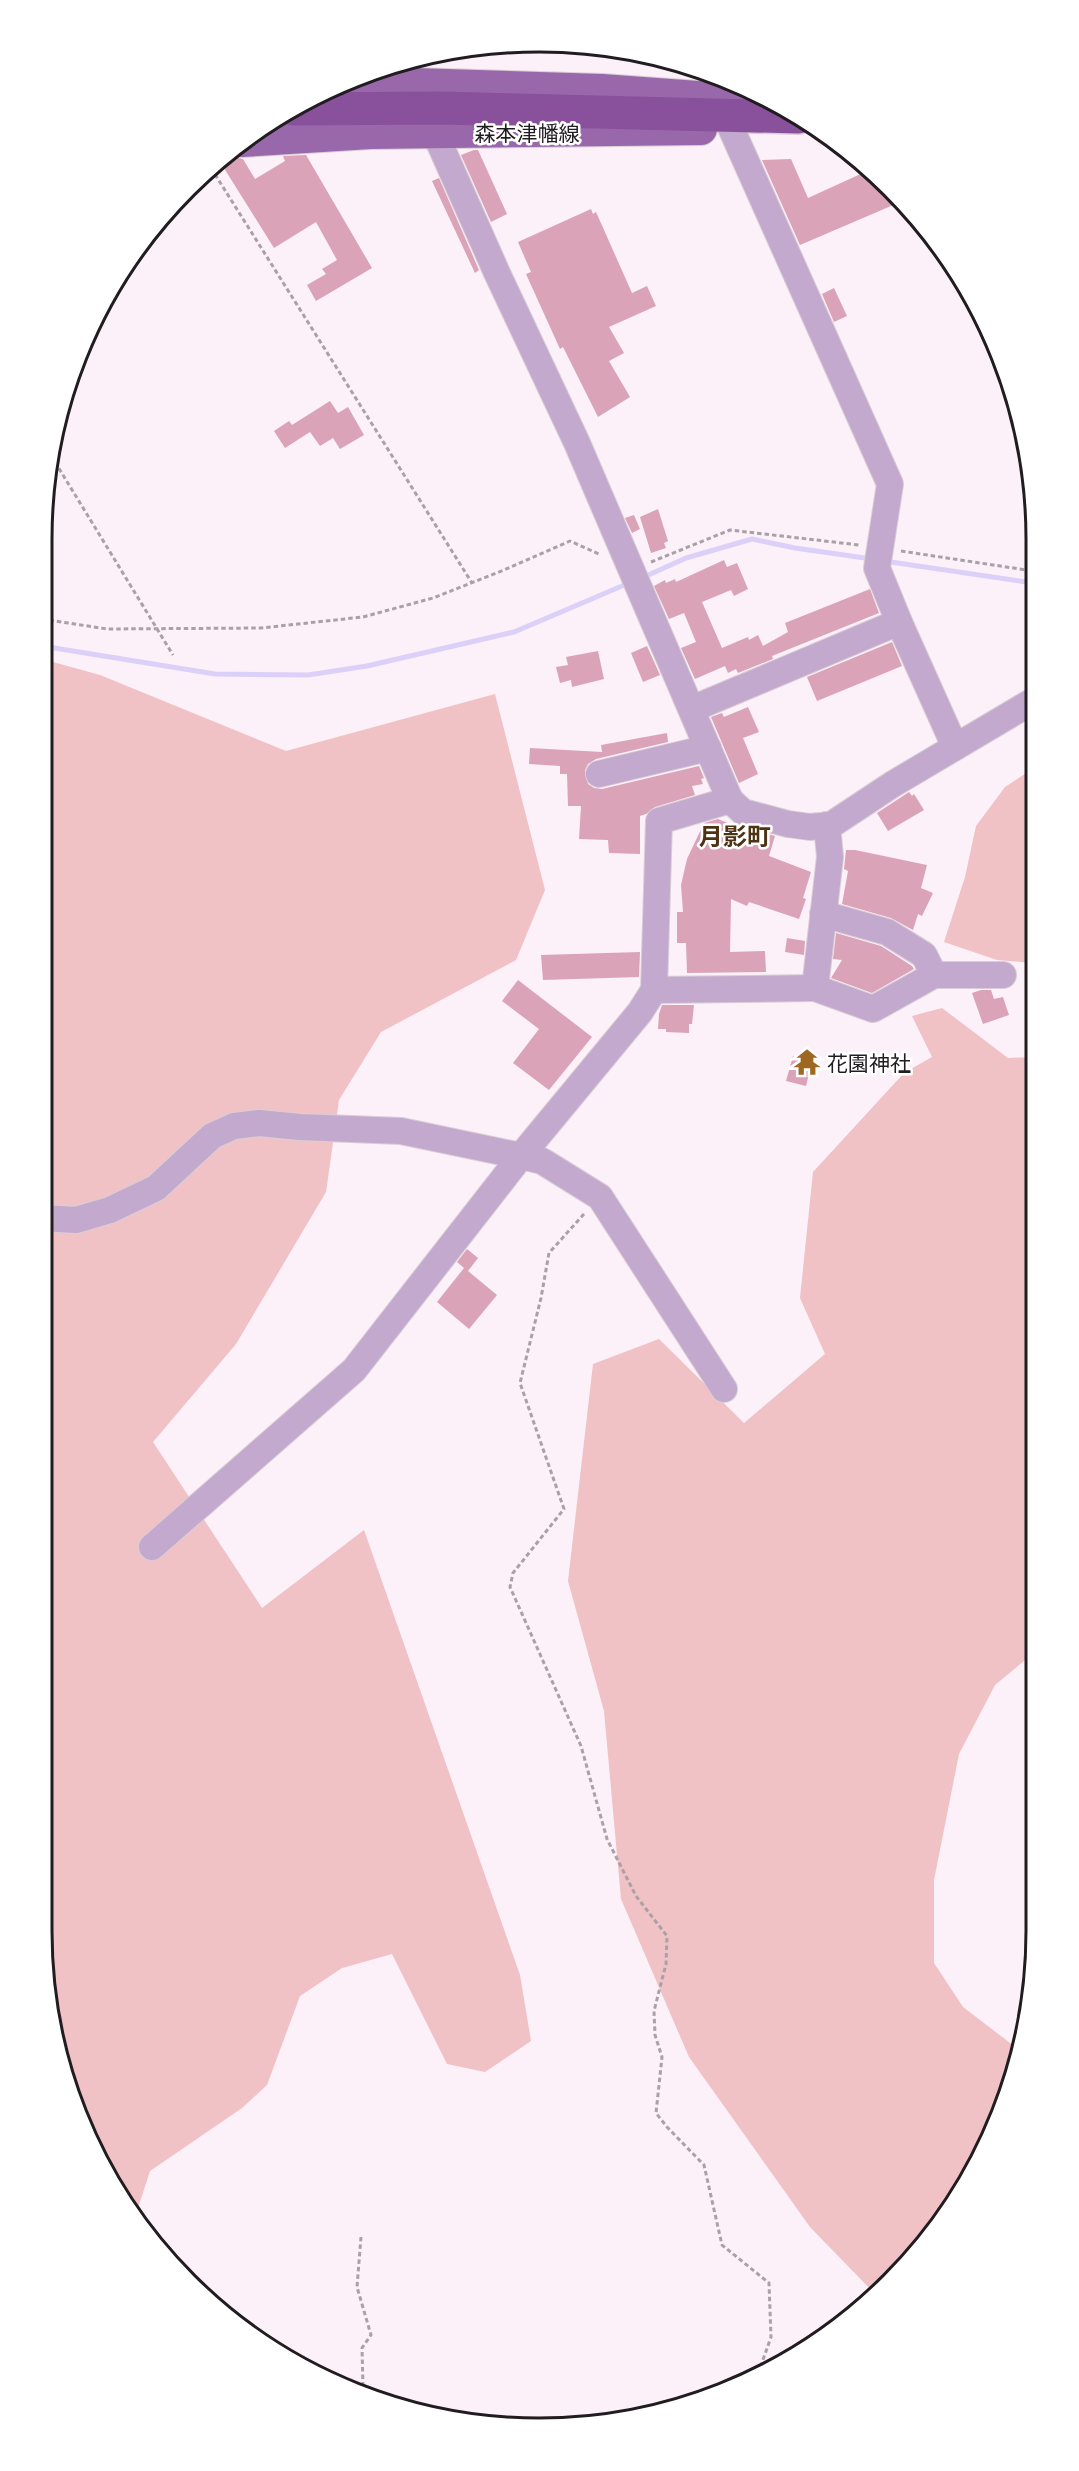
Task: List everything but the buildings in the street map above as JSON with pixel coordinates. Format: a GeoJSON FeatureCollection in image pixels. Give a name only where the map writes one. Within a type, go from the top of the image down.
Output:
{"type":"FeatureCollection","features":[{"type":"Feature","properties":{"kind":"highway"},"geometry":{"type":"LineString","coordinates":[[313,109],[441,108],[780,116]]}},
{"type":"Feature","properties":{"kind":"main road","name":"森本津幡線"},"geometry":{"type":"LineString","coordinates":[[371,83],[602,90],[750,101]]}},
{"type":"Feature","properties":{"kind":"main road"},"geometry":{"type":"LineString","coordinates":[[667,94],[707,83]]}},
{"type":"Feature","properties":{"kind":"main road","name":"森本津幡線"},"geometry":{"type":"LineString","coordinates":[[262,140],[370,133],[800,129]]}},
{"type":"Feature","properties":{"kind":"street"},"geometry":{"type":"LineString","coordinates":[[731,128],[890,484],[877,568],[955,747]]}},
{"type":"Feature","properties":{"kind":"street"},"geometry":{"type":"LineString","coordinates":[[435,133],[497,273],[577,443],[730,800],[743,812],[788,824],[810,827],[831,825],[1026,705]]}},
{"type":"Feature","properties":{"kind":"street"},"geometry":{"type":"LineString","coordinates":[[692,709],[899,622]]}},
{"type":"Feature","properties":{"kind":"street"},"geometry":{"type":"LineString","coordinates":[[599,774],[708,748]]}},
{"type":"Feature","properties":{"kind":"street"},"geometry":{"type":"LineString","coordinates":[[152,1547],[354,1370],[521,1156],[640,1012],[654,990],[658,821],[730,800]]}},
{"type":"Feature","properties":{"kind":"street"},"geometry":{"type":"LineString","coordinates":[[815,988],[830,856],[826,825]]}},
{"type":"Feature","properties":{"kind":"street"},"geometry":{"type":"LineString","coordinates":[[823,914],[887,932],[924,955],[934,975]]}},
{"type":"Feature","properties":{"kind":"street"},"geometry":{"type":"LineString","coordinates":[[654,990],[815,988],[873,1010],[934,975],[1003,975]]}},
{"type":"Feature","properties":{"kind":"street"},"geometry":{"type":"LineString","coordinates":[[52,1219],[76,1220],[120,1206],[156,1188],[212,1136],[234,1126],[260,1123],[401,1131],[542,1161],[600,1197],[724,1389]]}},
{"type":"Feature","properties":{"kind":"path"},"geometry":{"type":"LineString","coordinates":[[216,175],[472,583]]}},
{"type":"Feature","properties":{"kind":"path"},"geometry":{"type":"LineString","coordinates":[[58,468],[173,656]]}},
{"type":"Feature","properties":{"kind":"path"},"geometry":{"type":"LineString","coordinates":[[52,621],[107,629],[261,628],[363,617],[433,598],[570,541],[635,577],[730,530],[878,555],[1026,570]]}},
{"type":"Feature","properties":{"kind":"path"},"geometry":{"type":"LineString","coordinates":[[600,1197],[549,1253],[541,1298],[520,1383],[564,1509],[513,1573],[510,1587],[581,1746],[607,1839],[636,1896],[667,1936],[666,1964],[654,2011],[655,2035],[662,2057],[656,2113],[704,2165],[722,2245],[769,2283],[771,2337],[761,2365]]}},
{"type":"Feature","properties":{"kind":"path"},"geometry":{"type":"LineString","coordinates":[[361,2237],[357,2287],[371,2335],[363,2348],[363,2385]]}},
{"type":"Feature","properties":{"kind":"shaded area"},"geometry":{"type":"Polygon","coordinates":[[[52,662],[100,675],[286,751],[495,694],[545,890],[516,960],[381,1032],[339,1100],[326,1192],[236,1344],[153,1442],[262,1608],[364,1530],[520,1975],[531,2041],[485,2072],[447,2064],[392,1954],[342,1968],[300,1996],[267,2085],[242,2108],[150,2171],[138,2207],[103,2147],[78,2088],[62,2027],[54,1963],[52,1931],[52,662]]]}},
{"type":"Feature","properties":{"kind":"shaded area"},"geometry":{"type":"Polygon","coordinates":[[[1026,773],[1026,962],[997,960],[944,942],[965,877],[976,826],[1005,787],[1026,773]]]}},
{"type":"Feature","properties":{"kind":"shaded area"},"geometry":{"type":"Polygon","coordinates":[[[942,1008],[1008,1058],[1026,1057],[1026,1659],[995,1685],[959,1754],[934,1880],[934,1963],[963,2007],[1013,2045],[1010,2058],[989,2118],[961,2175],[926,2228],[906,2253],[870,2289],[810,2227],[689,2057],[621,1899],[604,1711],[568,1581],[593,1364],[659,1339],[744,1423],[825,1354],[800,1298],[813,1172],[904,1073],[932,1057],[912,1016],[942,1008]]]}},
{"type":"Feature","properties":{"kind":"waterway"},"geometry":{"type":"LineString","coordinates":[[644,577],[686,558],[752,539],[795,548],[872,559]]}},
{"type":"Feature","properties":{"kind":"waterway"},"geometry":{"type":"LineString","coordinates":[[884,561],[1026,582]]}},
{"type":"Feature","properties":{"kind":"waterway"},"geometry":{"type":"LineString","coordinates":[[52,648],[215,674],[308,675],[367,666],[514,632],[629,583]]}},
{"type":"Feature","properties":{"kind":"place","name":"花園神社"},"geometry":{"type":"Point","coordinates":[807,1062]}},
{"type":"Feature","properties":{"kind":"district","name":"月影町"},"geometry":{"type":"Point","coordinates":[735,835]}}]}
